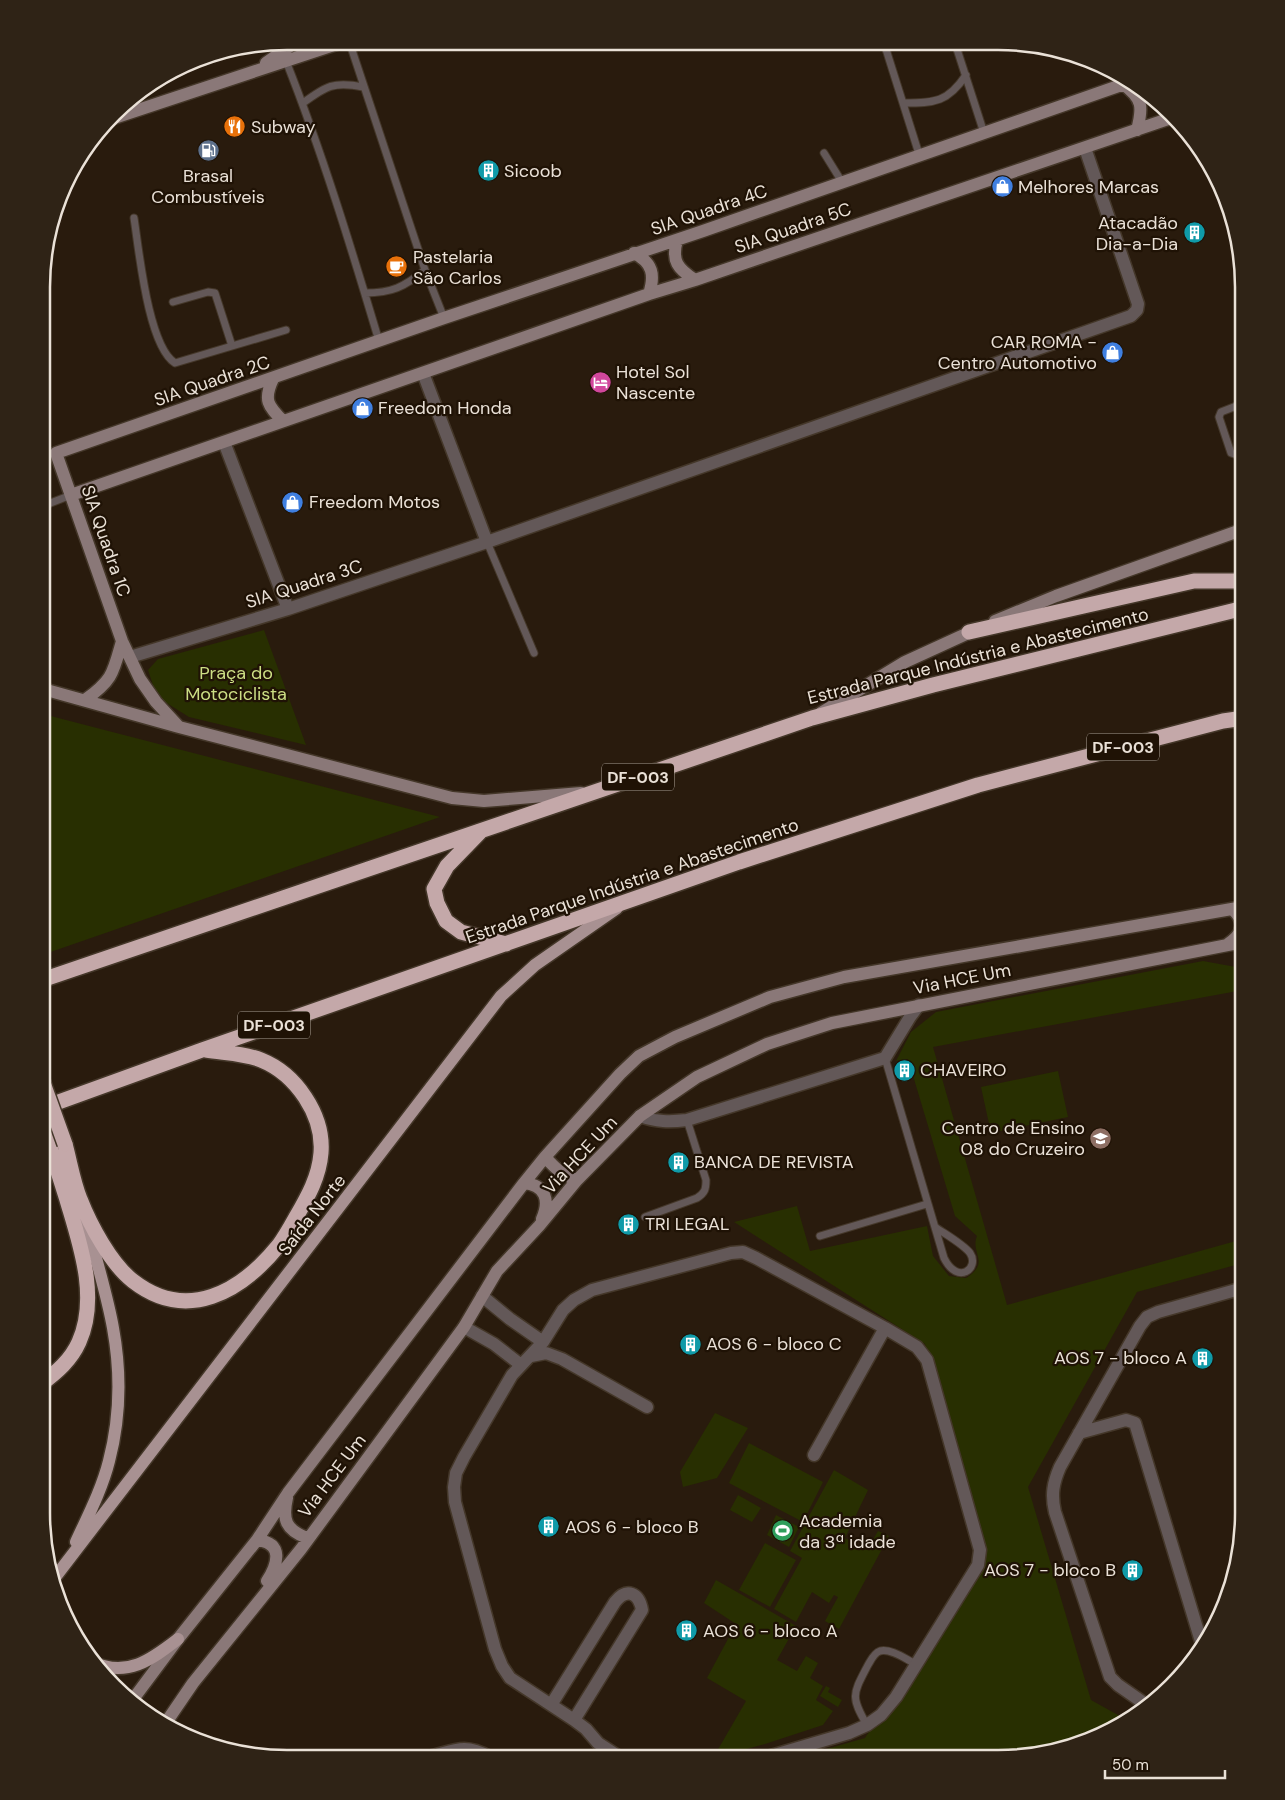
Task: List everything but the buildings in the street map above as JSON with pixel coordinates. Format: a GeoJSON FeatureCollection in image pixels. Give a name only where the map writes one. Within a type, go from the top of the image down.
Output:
{"type":"FeatureCollection","features":[{"type":"Feature","properties":{"kind":"highway"},"geometry":{"type":"LineString","coordinates":[[969,632],[1194,581],[1235,581]]}},
{"type":"Feature","properties":{"kind":"highway","name":"Estrada Parque Indústria e Abastecimento"},"geometry":{"type":"LineString","coordinates":[[50,977],[812,718],[933,685],[1235,610]]}},
{"type":"Feature","properties":{"kind":"highway","name":"Estrada Parque Indústria e Abastecimento"},"geometry":{"type":"LineString","coordinates":[[50,1105],[739,862],[978,786],[1235,720]]}},
{"type":"Feature","properties":{"kind":"highway"},"geometry":{"type":"LineString","coordinates":[[483,829],[447,866],[434,888],[437,904],[446,921],[461,932],[506,944]]}},
{"type":"Feature","properties":{"kind":"highway"},"geometry":{"type":"LineString","coordinates":[[50,1136],[58,1148],[80,1199],[107,1252],[118,1267],[132,1280],[146,1290],[169,1299],[192,1301],[226,1292],[256,1270],[280,1244],[314,1183],[321,1154],[321,1140],[318,1123],[302,1093],[276,1068],[263,1060],[249,1056],[202,1050]]}},
{"type":"Feature","properties":{"kind":"highway"},"geometry":{"type":"LineString","coordinates":[[50,1114],[80,1244],[87,1290],[87,1307],[82,1332],[71,1356],[50,1378]]}},
{"type":"Feature","properties":{"kind":"main road"},"geometry":{"type":"LineString","coordinates":[[247,75],[283,50]]}},
{"type":"Feature","properties":{"kind":"main road"},"geometry":{"type":"LineString","coordinates":[[124,115],[320,50]]}},
{"type":"Feature","properties":{"kind":"main road","name":"SIA Quadra 4C"},"geometry":{"type":"LineString","coordinates":[[444,318],[677,240],[1121,85]]}},
{"type":"Feature","properties":{"kind":"main road"},"geometry":{"type":"LineString","coordinates":[[1134,93],[1141,104],[1142,114],[1137,130]]}},
{"type":"Feature","properties":{"kind":"main road","name":"SIA Quadra 5C"},"geometry":{"type":"LineString","coordinates":[[423,373],[649,294],[1085,148],[1166,119]]}},
{"type":"Feature","properties":{"kind":"main road"},"geometry":{"type":"LineString","coordinates":[[677,240],[674,250],[677,264],[683,272],[695,280]]}},
{"type":"Feature","properties":{"kind":"main road"},"geometry":{"type":"LineString","coordinates":[[634,253],[644,259],[651,270],[653,282],[649,294]]}},
{"type":"Feature","properties":{"kind":"main road","name":"SIA Quadra 2C"},"geometry":{"type":"LineString","coordinates":[[56,454],[444,318]]}},
{"type":"Feature","properties":{"kind":"main road"},"geometry":{"type":"LineString","coordinates":[[71,495],[423,373]]}},
{"type":"Feature","properties":{"kind":"main road"},"geometry":{"type":"LineString","coordinates":[[273,379],[267,398],[271,408],[283,421]]}},
{"type":"Feature","properties":{"kind":"main road","name":"SIA Quadra 1C"},"geometry":{"type":"LineString","coordinates":[[56,454],[122,641],[140,679],[156,702],[179,727]]}},
{"type":"Feature","properties":{"kind":"main road"},"geometry":{"type":"LineString","coordinates":[[812,718],[905,662],[969,632],[1056,596],[1235,532]]}},
{"type":"Feature","properties":{"kind":"main road"},"geometry":{"type":"LineString","coordinates":[[85,700],[101,689],[110,678],[122,641]]}},
{"type":"Feature","properties":{"kind":"main road"},"geometry":{"type":"LineString","coordinates":[[50,691],[179,727],[452,798],[484,801],[593,792]]}},
{"type":"Feature","properties":{"kind":"main road","name":"Saída Norte"},"geometry":{"type":"LineString","coordinates":[[58,1574],[501,996],[535,965],[622,904]]}},
{"type":"Feature","properties":{"kind":"main road"},"geometry":{"type":"LineString","coordinates":[[136,1695],[257,1540],[288,1493],[524,1183],[620,1074],[640,1056],[675,1037],[770,997],[844,977],[1235,909]]}},
{"type":"Feature","properties":{"kind":"main road"},"geometry":{"type":"LineString","coordinates":[[1226,946],[1235,939]]}},
{"type":"Feature","properties":{"kind":"main road","name":"Via HCE Um"},"geometry":{"type":"LineString","coordinates":[[168,1718],[192,1683],[307,1538],[464,1327],[497,1271],[539,1226],[577,1180],[640,1116],[697,1077],[767,1044],[832,1023],[1235,944]]}},
{"type":"Feature","properties":{"kind":"main road"},"geometry":{"type":"LineString","coordinates":[[545,1157],[559,1172],[577,1180]]}},
{"type":"Feature","properties":{"kind":"main road"},"geometry":{"type":"LineString","coordinates":[[524,1183],[533,1184],[541,1190],[546,1198],[547,1208],[539,1226]]}},
{"type":"Feature","properties":{"kind":"main road"},"geometry":{"type":"LineString","coordinates":[[66,1563],[94,1502],[109,1462],[116,1428],[119,1383],[113,1328],[80,1199]]}},
{"type":"Feature","properties":{"kind":"main road"},"geometry":{"type":"LineString","coordinates":[[288,1493],[284,1509],[286,1522],[289,1528],[296,1534],[307,1538]]}},
{"type":"Feature","properties":{"kind":"main road"},"geometry":{"type":"LineString","coordinates":[[232,1633],[273,1571],[277,1561],[276,1552],[272,1545],[257,1540]]}},
{"type":"Feature","properties":{"kind":"main road"},"geometry":{"type":"LineString","coordinates":[[108,1668],[128,1668],[159,1653],[178,1639]]}},
{"type":"Feature","properties":{"kind":"street"},"geometry":{"type":"LineString","coordinates":[[423,373],[487,542],[1131,316],[1137,310],[1138,304],[1085,148]]}},
{"type":"Feature","properties":{"kind":"street"},"geometry":{"type":"LineString","coordinates":[[224,442],[288,609]]}},
{"type":"Feature","properties":{"kind":"street","name":"SIA Quadra 3C"},"geometry":{"type":"LineString","coordinates":[[130,657],[288,609],[487,542]]}},
{"type":"Feature","properties":{"kind":"street"},"geometry":{"type":"LineString","coordinates":[[640,1116],[650,1120],[668,1122],[687,1120],[885,1058],[919,1005]]}},
{"type":"Feature","properties":{"kind":"street"},"geometry":{"type":"LineString","coordinates":[[610,1750],[574,1720],[510,1678],[502,1666],[495,1649],[455,1502],[454,1487],[456,1473],[512,1375],[543,1342],[563,1310],[574,1300],[592,1290],[731,1253],[743,1252],[917,1347],[927,1360],[980,1550],[978,1565],[896,1697],[881,1715],[867,1725],[849,1733],[791,1750]]}},
{"type":"Feature","properties":{"kind":"street"},"geometry":{"type":"LineString","coordinates":[[1141,1701],[1110,1677],[1055,1512],[1052,1498],[1054,1481],[1060,1467],[1140,1326],[1147,1317],[1158,1312],[1235,1290]]}},
{"type":"Feature","properties":{"kind":"street"},"geometry":{"type":"LineString","coordinates":[[482,1296],[510,1319],[543,1342]]}},
{"type":"Feature","properties":{"kind":"street"},"geometry":{"type":"LineString","coordinates":[[464,1327],[526,1360],[546,1353],[562,1359],[646,1407]]}},
{"type":"Feature","properties":{"kind":"street"},"geometry":{"type":"LineString","coordinates":[[814,1455],[885,1328]]}},
{"type":"Feature","properties":{"kind":"street"},"geometry":{"type":"LineString","coordinates":[[1080,1433],[1126,1420],[1135,1423],[1200,1637]]}},
{"type":"Feature","properties":{"kind":"street"},"geometry":{"type":"LineString","coordinates":[[551,1705],[620,1596],[628,1594],[636,1596],[640,1601],[642,1610],[574,1720]]}},
{"type":"Feature","properties":{"kind":"street"},"geometry":{"type":"LineString","coordinates":[[459,1750],[467,1748],[476,1750]]}},
{"type":"Feature","properties":{"kind":"lane"},"geometry":{"type":"LineString","coordinates":[[351,50],[425,270],[444,318]]}},
{"type":"Feature","properties":{"kind":"lane"},"geometry":{"type":"LineString","coordinates":[[886,50],[919,154]]}},
{"type":"Feature","properties":{"kind":"lane"},"geometry":{"type":"LineString","coordinates":[[957,50],[984,133]]}},
{"type":"Feature","properties":{"kind":"lane"},"geometry":{"type":"LineString","coordinates":[[286,61],[303,103],[336,200],[380,341]]}},
{"type":"Feature","properties":{"kind":"lane"},"geometry":{"type":"LineString","coordinates":[[904,103],[938,101],[958,87],[966,75]]}},
{"type":"Feature","properties":{"kind":"lane"},"geometry":{"type":"LineString","coordinates":[[303,103],[318,92],[331,86],[345,83],[363,86]]}},
{"type":"Feature","properties":{"kind":"lane"},"geometry":{"type":"LineString","coordinates":[[824,153],[837,170],[842,182]]}},
{"type":"Feature","properties":{"kind":"lane"},"geometry":{"type":"LineString","coordinates":[[134,218],[148,308],[164,352],[169,359],[176,363],[286,330]]}},
{"type":"Feature","properties":{"kind":"lane"},"geometry":{"type":"LineString","coordinates":[[365,293],[382,293],[398,289],[412,281],[425,270]]}},
{"type":"Feature","properties":{"kind":"lane"},"geometry":{"type":"LineString","coordinates":[[173,302],[208,292],[215,293],[232,346]]}},
{"type":"Feature","properties":{"kind":"lane"},"geometry":{"type":"LineString","coordinates":[[1235,407],[1221,412],[1218,417],[1228,450],[1235,454]]}},
{"type":"Feature","properties":{"kind":"lane"},"geometry":{"type":"LineString","coordinates":[[50,503],[71,495]]}},
{"type":"Feature","properties":{"kind":"lane"},"geometry":{"type":"LineString","coordinates":[[487,542],[534,653]]}},
{"type":"Feature","properties":{"kind":"lane"},"geometry":{"type":"LineString","coordinates":[[885,1058],[938,1242],[948,1267],[956,1272],[964,1273],[970,1269],[973,1262],[971,1254],[935,1227]]}},
{"type":"Feature","properties":{"kind":"lane"},"geometry":{"type":"LineString","coordinates":[[645,1217],[697,1198],[706,1189],[706,1180],[687,1120]]}},
{"type":"Feature","properties":{"kind":"lane"},"geometry":{"type":"LineString","coordinates":[[820,1236],[927,1204]]}},
{"type":"Feature","properties":{"kind":"lane"},"geometry":{"type":"LineString","coordinates":[[867,1725],[858,1710],[855,1691],[874,1655],[880,1651],[888,1650],[916,1664]]}},
{"type":"Feature","properties":{"kind":"green space","name":"Praça do Motociclista"},"geometry":{"type":"Polygon","coordinates":[[[264,630],[306,745],[189,717],[157,697],[148,670],[158,659],[264,630]]]}},
{"type":"Feature","properties":{"kind":"green space"},"geometry":{"type":"Polygon","coordinates":[[[50,716],[440,817],[50,952],[50,716]]]}},
{"type":"Feature","properties":{"kind":"green space"},"geometry":{"type":"Polygon","coordinates":[[[1203,961],[1235,967],[1235,991],[933,1047],[1007,1305],[1235,1241],[1235,1265],[1137,1292],[1028,1487],[1091,1700],[1120,1716],[1089,1732],[1059,1742],[1029,1748],[998,1750],[823,1750],[865,1738],[978,1561],[925,1344],[734,1222],[797,1206],[810,1251],[927,1226],[933,1256],[949,1276],[966,1278],[973,1272],[979,1262],[976,1248],[977,1236],[955,1216],[908,1059],[896,1061],[911,1032],[936,1012],[1203,961]]]}},
{"type":"Feature","properties":{"kind":"green space"},"geometry":{"type":"Polygon","coordinates":[[[1058,1071],[1068,1117],[991,1133],[981,1087],[1058,1071]]]}},
{"type":"Feature","properties":{"kind":"green space"},"geometry":{"type":"Polygon","coordinates":[[[715,1413],[748,1428],[717,1478],[683,1487],[680,1472],[715,1413]]]}},
{"type":"Feature","properties":{"kind":"green space"},"geometry":{"type":"Polygon","coordinates":[[[749,1443],[823,1482],[803,1522],[729,1483],[749,1443]]]}},
{"type":"Feature","properties":{"kind":"green space"},"geometry":{"type":"Polygon","coordinates":[[[834,1470],[868,1490],[845,1538],[867,1550],[878,1531],[889,1536],[839,1629],[825,1621],[838,1597],[834,1595],[829,1603],[812,1592],[796,1622],[774,1609],[802,1558],[790,1551],[834,1470]]]}},
{"type":"Feature","properties":{"kind":"green space"},"geometry":{"type":"Polygon","coordinates":[[[738,1495],[761,1508],[752,1522],[730,1510],[738,1495]]]}},
{"type":"Feature","properties":{"kind":"green space","name":"Academia da 3ª idade"},"geometry":{"type":"Polygon","coordinates":[[[776,1515],[799,1527],[789,1547],[767,1535],[776,1515]]]}},
{"type":"Feature","properties":{"kind":"green space"},"geometry":{"type":"Polygon","coordinates":[[[765,1543],[796,1560],[770,1607],[739,1590],[765,1543]]]}},
{"type":"Feature","properties":{"kind":"green space"},"geometry":{"type":"Polygon","coordinates":[[[716,1580],[796,1626],[777,1660],[797,1671],[806,1656],[818,1663],[810,1678],[823,1686],[816,1700],[833,1711],[823,1725],[743,1750],[718,1750],[746,1701],[707,1678],[736,1624],[704,1603],[716,1580]]]}},
{"type":"Feature","properties":{"kind":"green space"},"geometry":{"type":"Polygon","coordinates":[[[826,1686],[830,1688],[828,1692],[842,1700],[838,1707],[820,1696],[826,1686]]]}},
{"type":"Feature","properties":{"kind":"place","name":"Subway"},"geometry":{"type":"Point","coordinates":[235,127]}},
{"type":"Feature","properties":{"kind":"place","name":"Brasal Combustíveis"},"geometry":{"type":"Point","coordinates":[208,151]}},
{"type":"Feature","properties":{"kind":"place","name":"Sicoob"},"geometry":{"type":"Point","coordinates":[488,171]}},
{"type":"Feature","properties":{"kind":"place","name":"Melhores Marcas"},"geometry":{"type":"Point","coordinates":[1002,187]}},
{"type":"Feature","properties":{"kind":"place","name":"Atacadão Dia-a-Dia"},"geometry":{"type":"Point","coordinates":[1194,233]}},
{"type":"Feature","properties":{"kind":"place","name":"Pastelaria São Carlos"},"geometry":{"type":"Point","coordinates":[397,267]}},
{"type":"Feature","properties":{"kind":"place","name":"CAR ROMA - Centro Automotivo"},"geometry":{"type":"Point","coordinates":[1113,352]}},
{"type":"Feature","properties":{"kind":"place","name":"Hotel Sol Nascente"},"geometry":{"type":"Point","coordinates":[600,382]}},
{"type":"Feature","properties":{"kind":"place","name":"Freedom Honda"},"geometry":{"type":"Point","coordinates":[362,408]}},
{"type":"Feature","properties":{"kind":"place","name":"Freedom Motos"},"geometry":{"type":"Point","coordinates":[293,502]}},
{"type":"Feature","properties":{"kind":"place","name":"CHAVEIRO"},"geometry":{"type":"Point","coordinates":[904,1070]}},
{"type":"Feature","properties":{"kind":"place","name":"Centro de Ensino 08 do Cruzeiro"},"geometry":{"type":"Point","coordinates":[1101,1138]}},
{"type":"Feature","properties":{"kind":"place","name":"BANCA DE REVISTA"},"geometry":{"type":"Point","coordinates":[678,1162]}},
{"type":"Feature","properties":{"kind":"place","name":"TRI LEGAL"},"geometry":{"type":"Point","coordinates":[629,1224]}},
{"type":"Feature","properties":{"kind":"place","name":"AOS 6 - bloco C"},"geometry":{"type":"Point","coordinates":[690,1344]}},
{"type":"Feature","properties":{"kind":"place","name":"AOS 7 - bloco A"},"geometry":{"type":"Point","coordinates":[1203,1358]}},
{"type":"Feature","properties":{"kind":"place","name":"AOS 6 - bloco B"},"geometry":{"type":"Point","coordinates":[549,1527]}},
{"type":"Feature","properties":{"kind":"place","name":"Academia da 3ª idade"},"geometry":{"type":"Point","coordinates":[783,1531]}},
{"type":"Feature","properties":{"kind":"place","name":"AOS 7 - bloco B"},"geometry":{"type":"Point","coordinates":[1132,1570]}},
{"type":"Feature","properties":{"kind":"place","name":"AOS 6 - bloco A"},"geometry":{"type":"Point","coordinates":[687,1631]}}]}
